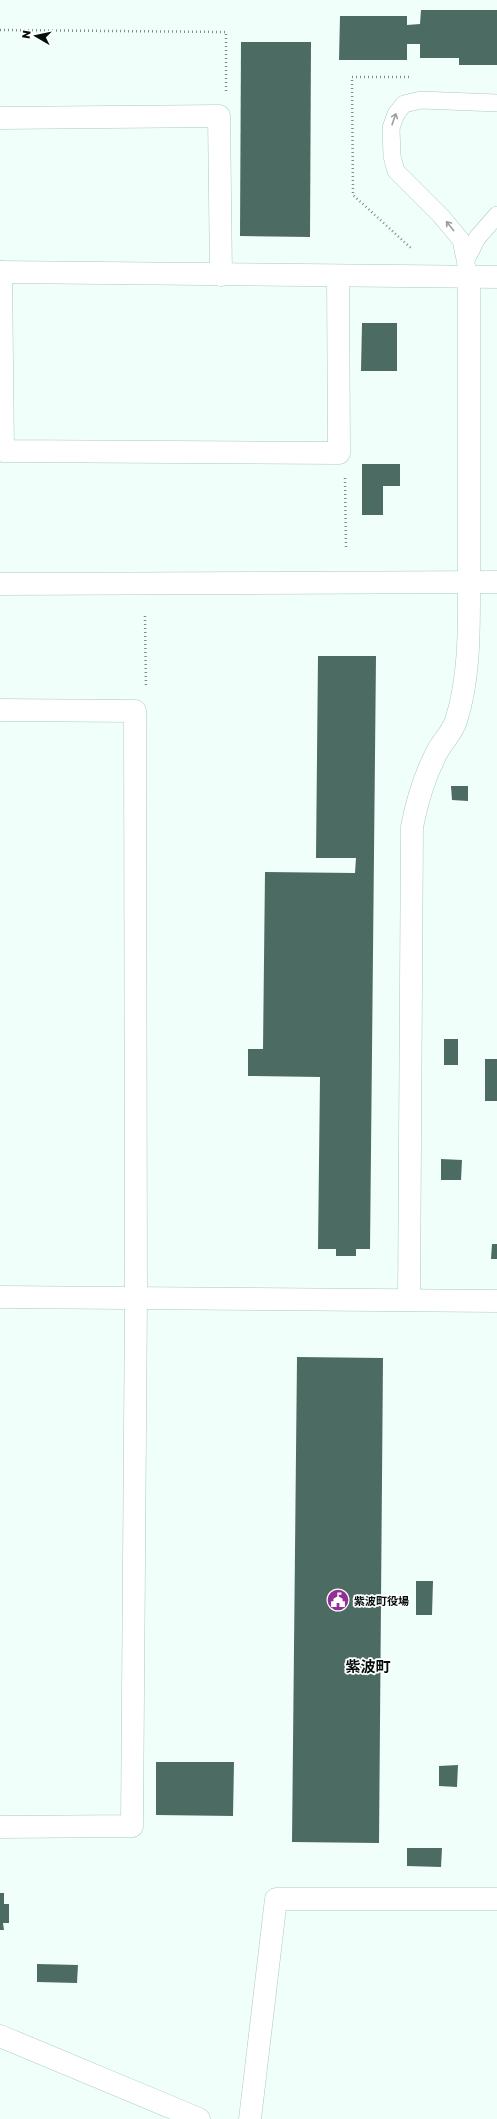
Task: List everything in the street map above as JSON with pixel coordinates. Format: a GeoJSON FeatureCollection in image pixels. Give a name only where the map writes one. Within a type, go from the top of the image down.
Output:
{"type":"FeatureCollection","features":[{"type":"Feature","properties":{"kind":"street"},"geometry":{"type":"LineString","coordinates":[[0,118],[219,116],[221,275]]}},
{"type":"Feature","properties":{"kind":"street"},"geometry":{"type":"LineString","coordinates":[[338,276],[339,453],[3,452],[0,272],[338,276],[468,269],[497,277]]}},
{"type":"Feature","properties":{"kind":"street"},"geometry":{"type":"LineString","coordinates":[[409,1300],[412,827],[418,798],[427,772],[455,723],[463,696],[469,638],[468,269]]}},
{"type":"Feature","properties":{"kind":"street"},"geometry":{"type":"LineString","coordinates":[[0,584],[497,582]]}},
{"type":"Feature","properties":{"kind":"street"},"geometry":{"type":"LineString","coordinates":[[0,710],[135,711],[136,1298],[132,1826],[0,1827]]}},
{"type":"Feature","properties":{"kind":"street"},"geometry":{"type":"LineString","coordinates":[[0,1296],[497,1301]]}},
{"type":"Feature","properties":{"kind":"street"},"geometry":{"type":"LineString","coordinates":[[250,2119],[276,1899],[497,1899]]}},
{"type":"Feature","properties":{"kind":"street"},"geometry":{"type":"LineString","coordinates":[[0,2036],[199,2119]]}},
{"type":"Feature","properties":{"kind":"lane"},"geometry":{"type":"LineString","coordinates":[[468,269],[461,240],[442,216],[396,171],[392,156],[391,128],[396,114],[404,104],[421,100],[497,103]]}},
{"type":"Feature","properties":{"kind":"lane"},"geometry":{"type":"LineString","coordinates":[[468,269],[477,238],[497,215]]}},
{"type":"Feature","properties":{"kind":"path"},"geometry":{"type":"LineString","coordinates":[[0,30],[226,32],[226,101],[219,116]]}},
{"type":"Feature","properties":{"kind":"path"},"geometry":{"type":"LineString","coordinates":[[339,453],[345,464],[346,550]]}},
{"type":"Feature","properties":{"kind":"path"},"geometry":{"type":"LineString","coordinates":[[135,711],[146,696],[145,616]]}},
{"type":"Feature","properties":{"kind":"building"},"geometry":{"type":"Polygon","coordinates":[[[421,10],[497,10],[497,65],[459,65],[459,58],[420,58],[420,44],[407,44],[407,60],[339,60],[340,16],[407,16],[407,25],[420,24],[421,10]]]}},
{"type":"Feature","properties":{"kind":"building"},"geometry":{"type":"Polygon","coordinates":[[[241,42],[311,42],[310,237],[240,236],[241,42]]]}},
{"type":"Feature","properties":{"kind":"building"},"geometry":{"type":"Polygon","coordinates":[[[362,323],[397,323],[397,371],[361,371],[362,323]]]}},
{"type":"Feature","properties":{"kind":"building"},"geometry":{"type":"Polygon","coordinates":[[[362,464],[400,464],[400,486],[383,486],[383,515],[362,515],[362,464]]]}},
{"type":"Feature","properties":{"kind":"building"},"geometry":{"type":"Polygon","coordinates":[[[318,656],[376,656],[370,1249],[356,1249],[356,1256],[336,1256],[336,1249],[318,1249],[320,1077],[248,1076],[248,1049],[263,1049],[265,872],[355,873],[356,858],[316,858],[318,656]]]}},
{"type":"Feature","properties":{"kind":"building"},"geometry":{"type":"Polygon","coordinates":[[[451,786],[468,786],[468,801],[452,800],[451,786]]]}},
{"type":"Feature","properties":{"kind":"building"},"geometry":{"type":"Polygon","coordinates":[[[444,1039],[458,1039],[458,1065],[444,1065],[444,1039]]]}},
{"type":"Feature","properties":{"kind":"building"},"geometry":{"type":"Polygon","coordinates":[[[485,1059],[497,1059],[497,1101],[485,1101],[485,1059]]]}},
{"type":"Feature","properties":{"kind":"building"},"geometry":{"type":"Polygon","coordinates":[[[441,1159],[462,1160],[461,1180],[441,1180],[441,1159]]]}},
{"type":"Feature","properties":{"kind":"building"},"geometry":{"type":"Polygon","coordinates":[[[492,1244],[497,1244],[497,1259],[491,1259],[492,1244]]]}},
{"type":"Feature","properties":{"kind":"building","name":"紫波町役場"},"geometry":{"type":"Polygon","coordinates":[[[297,1357],[383,1358],[379,1843],[292,1842],[297,1357]]]}},
{"type":"Feature","properties":{"kind":"building"},"geometry":{"type":"Polygon","coordinates":[[[416,1581],[433,1581],[432,1615],[416,1615],[416,1581]]]}},
{"type":"Feature","properties":{"kind":"building"},"geometry":{"type":"Polygon","coordinates":[[[156,1762],[234,1762],[233,1816],[156,1815],[156,1762]]]}},
{"type":"Feature","properties":{"kind":"building"},"geometry":{"type":"Polygon","coordinates":[[[458,1765],[457,1787],[439,1786],[439,1766],[458,1765]]]}},
{"type":"Feature","properties":{"kind":"building"},"geometry":{"type":"Polygon","coordinates":[[[407,1848],[442,1848],[441,1867],[407,1866],[407,1848]]]}},
{"type":"Feature","properties":{"kind":"building"},"geometry":{"type":"Polygon","coordinates":[[[0,1893],[4,1893],[4,1904],[9,1904],[9,1923],[3,1923],[4,1930],[0,1930],[0,1893]]]}},
{"type":"Feature","properties":{"kind":"building"},"geometry":{"type":"Polygon","coordinates":[[[37,1964],[78,1965],[77,1983],[37,1982],[37,1964]]]}},
{"type":"Feature","properties":{"kind":"place","name":"紫波町役場"},"geometry":{"type":"Point","coordinates":[338,1600]}},
{"type":"Feature","properties":{"kind":"district","name":"紫波町"},"geometry":{"type":"Point","coordinates":[368,1666]}}]}
